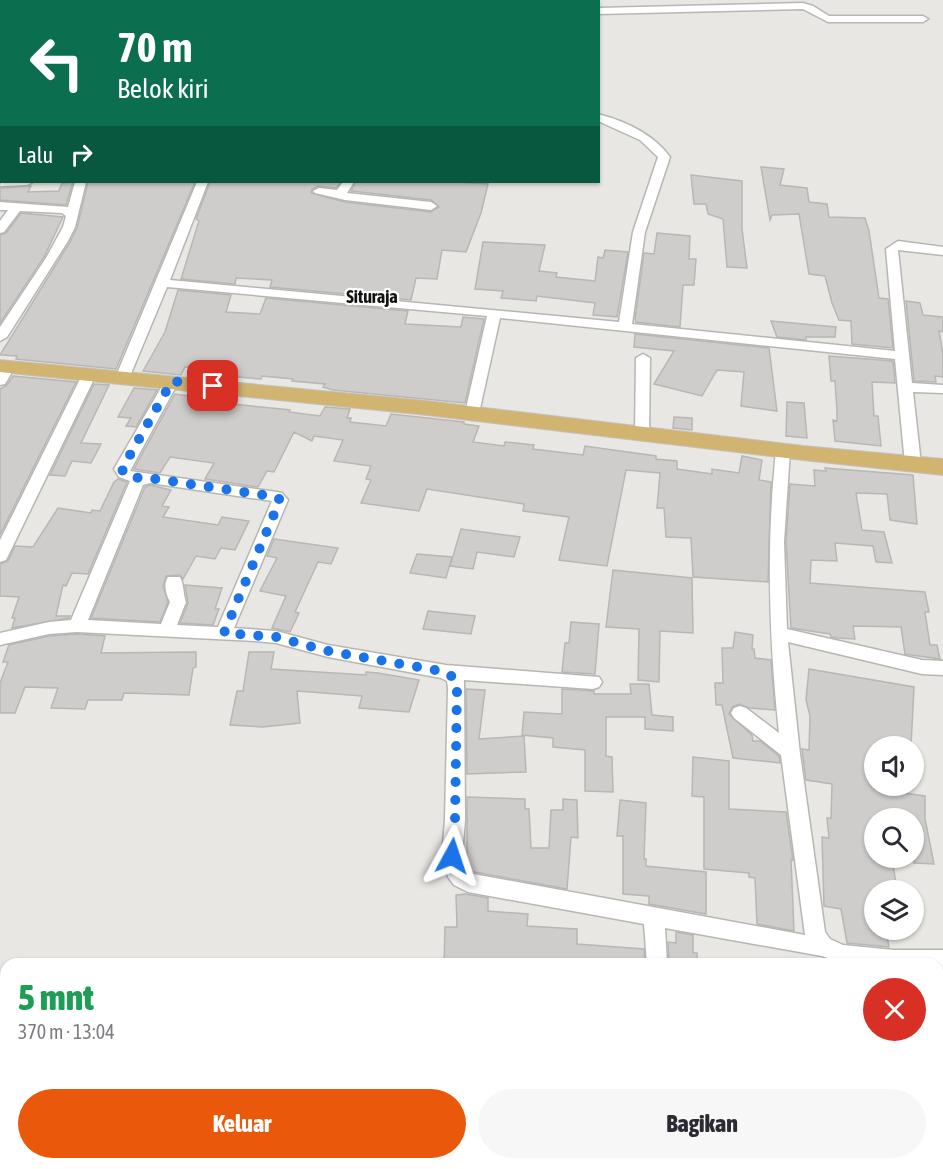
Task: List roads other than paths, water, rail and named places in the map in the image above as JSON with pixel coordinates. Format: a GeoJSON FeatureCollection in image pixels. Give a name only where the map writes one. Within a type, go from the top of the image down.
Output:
{"type":"FeatureCollection","features":[{"type":"Feature","properties":{"kind":"main road"},"geometry":{"type":"LineString","coordinates":[[3,371],[90,373],[172,381],[943,467]]}},
{"type":"Feature","properties":{"kind":"street"},"geometry":{"type":"LineString","coordinates":[[600,10],[803,6],[811,8],[820,16],[828,19],[923,19]]}},
{"type":"Feature","properties":{"kind":"street"},"geometry":{"type":"LineString","coordinates":[[600,118],[644,140],[661,151],[664,158],[639,231],[625,327]]}},
{"type":"Feature","properties":{"kind":"street"},"geometry":{"type":"LineString","coordinates":[[1,334],[51,258],[68,227],[80,183]]}},
{"type":"Feature","properties":{"kind":"street"},"geometry":{"type":"LineString","coordinates":[[123,376],[202,183]]}},
{"type":"Feature","properties":{"kind":"street"},"geometry":{"type":"LineString","coordinates":[[340,194],[347,183]]}},
{"type":"Feature","properties":{"kind":"street"},"geometry":{"type":"LineString","coordinates":[[319,190],[345,196],[431,206]]}},
{"type":"Feature","properties":{"kind":"street"},"geometry":{"type":"LineString","coordinates":[[0,206],[65,210],[72,215]]}},
{"type":"Feature","properties":{"kind":"street"},"geometry":{"type":"LineString","coordinates":[[0,229],[17,206]]}},
{"type":"Feature","properties":{"kind":"street"},"geometry":{"type":"LineString","coordinates":[[913,464],[892,249],[898,245],[943,251]]}},
{"type":"Feature","properties":{"kind":"street"},"geometry":{"type":"LineString","coordinates":[[162,283],[902,356]]}},
{"type":"Feature","properties":{"kind":"street"},"geometry":{"type":"LineString","coordinates":[[472,413],[494,314]]}},
{"type":"Feature","properties":{"kind":"street"},"geometry":{"type":"LineString","coordinates":[[642,433],[643,358]]}},
{"type":"Feature","properties":{"kind":"street"},"geometry":{"type":"LineString","coordinates":[[0,556],[90,373]]}},
{"type":"Feature","properties":{"kind":"street"},"geometry":{"type":"LineString","coordinates":[[172,381],[122,469],[124,474],[142,479],[213,486],[277,497],[280,500],[224,633]]}},
{"type":"Feature","properties":{"kind":"street"},"geometry":{"type":"LineString","coordinates":[[905,387],[943,389]]}},
{"type":"Feature","properties":{"kind":"street"},"geometry":{"type":"LineString","coordinates":[[783,450],[776,573],[780,634],[791,752],[815,935],[821,947]]}},
{"type":"Feature","properties":{"kind":"street"},"geometry":{"type":"LineString","coordinates":[[77,626],[137,482],[142,479]]}},
{"type":"Feature","properties":{"kind":"street"},"geometry":{"type":"LineString","coordinates":[[167,629],[178,602],[174,592],[174,581]]}},
{"type":"Feature","properties":{"kind":"street"},"geometry":{"type":"LineString","coordinates":[[0,639],[49,628],[77,626],[224,633],[276,637],[328,651],[446,672],[593,682]]}},
{"type":"Feature","properties":{"kind":"street"},"geometry":{"type":"LineString","coordinates":[[780,634],[922,666],[943,668]]}},
{"type":"Feature","properties":{"kind":"street"},"geometry":{"type":"LineString","coordinates":[[446,672],[454,678],[457,688],[455,820],[452,856],[455,871],[461,879],[468,883],[821,947],[835,954],[868,958]]}},
{"type":"Feature","properties":{"kind":"street"},"geometry":{"type":"LineString","coordinates":[[741,713],[791,752]]}},
{"type":"Feature","properties":{"kind":"street"},"geometry":{"type":"LineString","coordinates":[[654,917],[657,958]]}},
{"type":"Feature","properties":{"kind":"district","name":"Situraja"},"geometry":{"type":"Point","coordinates":[372,297]}}]}
